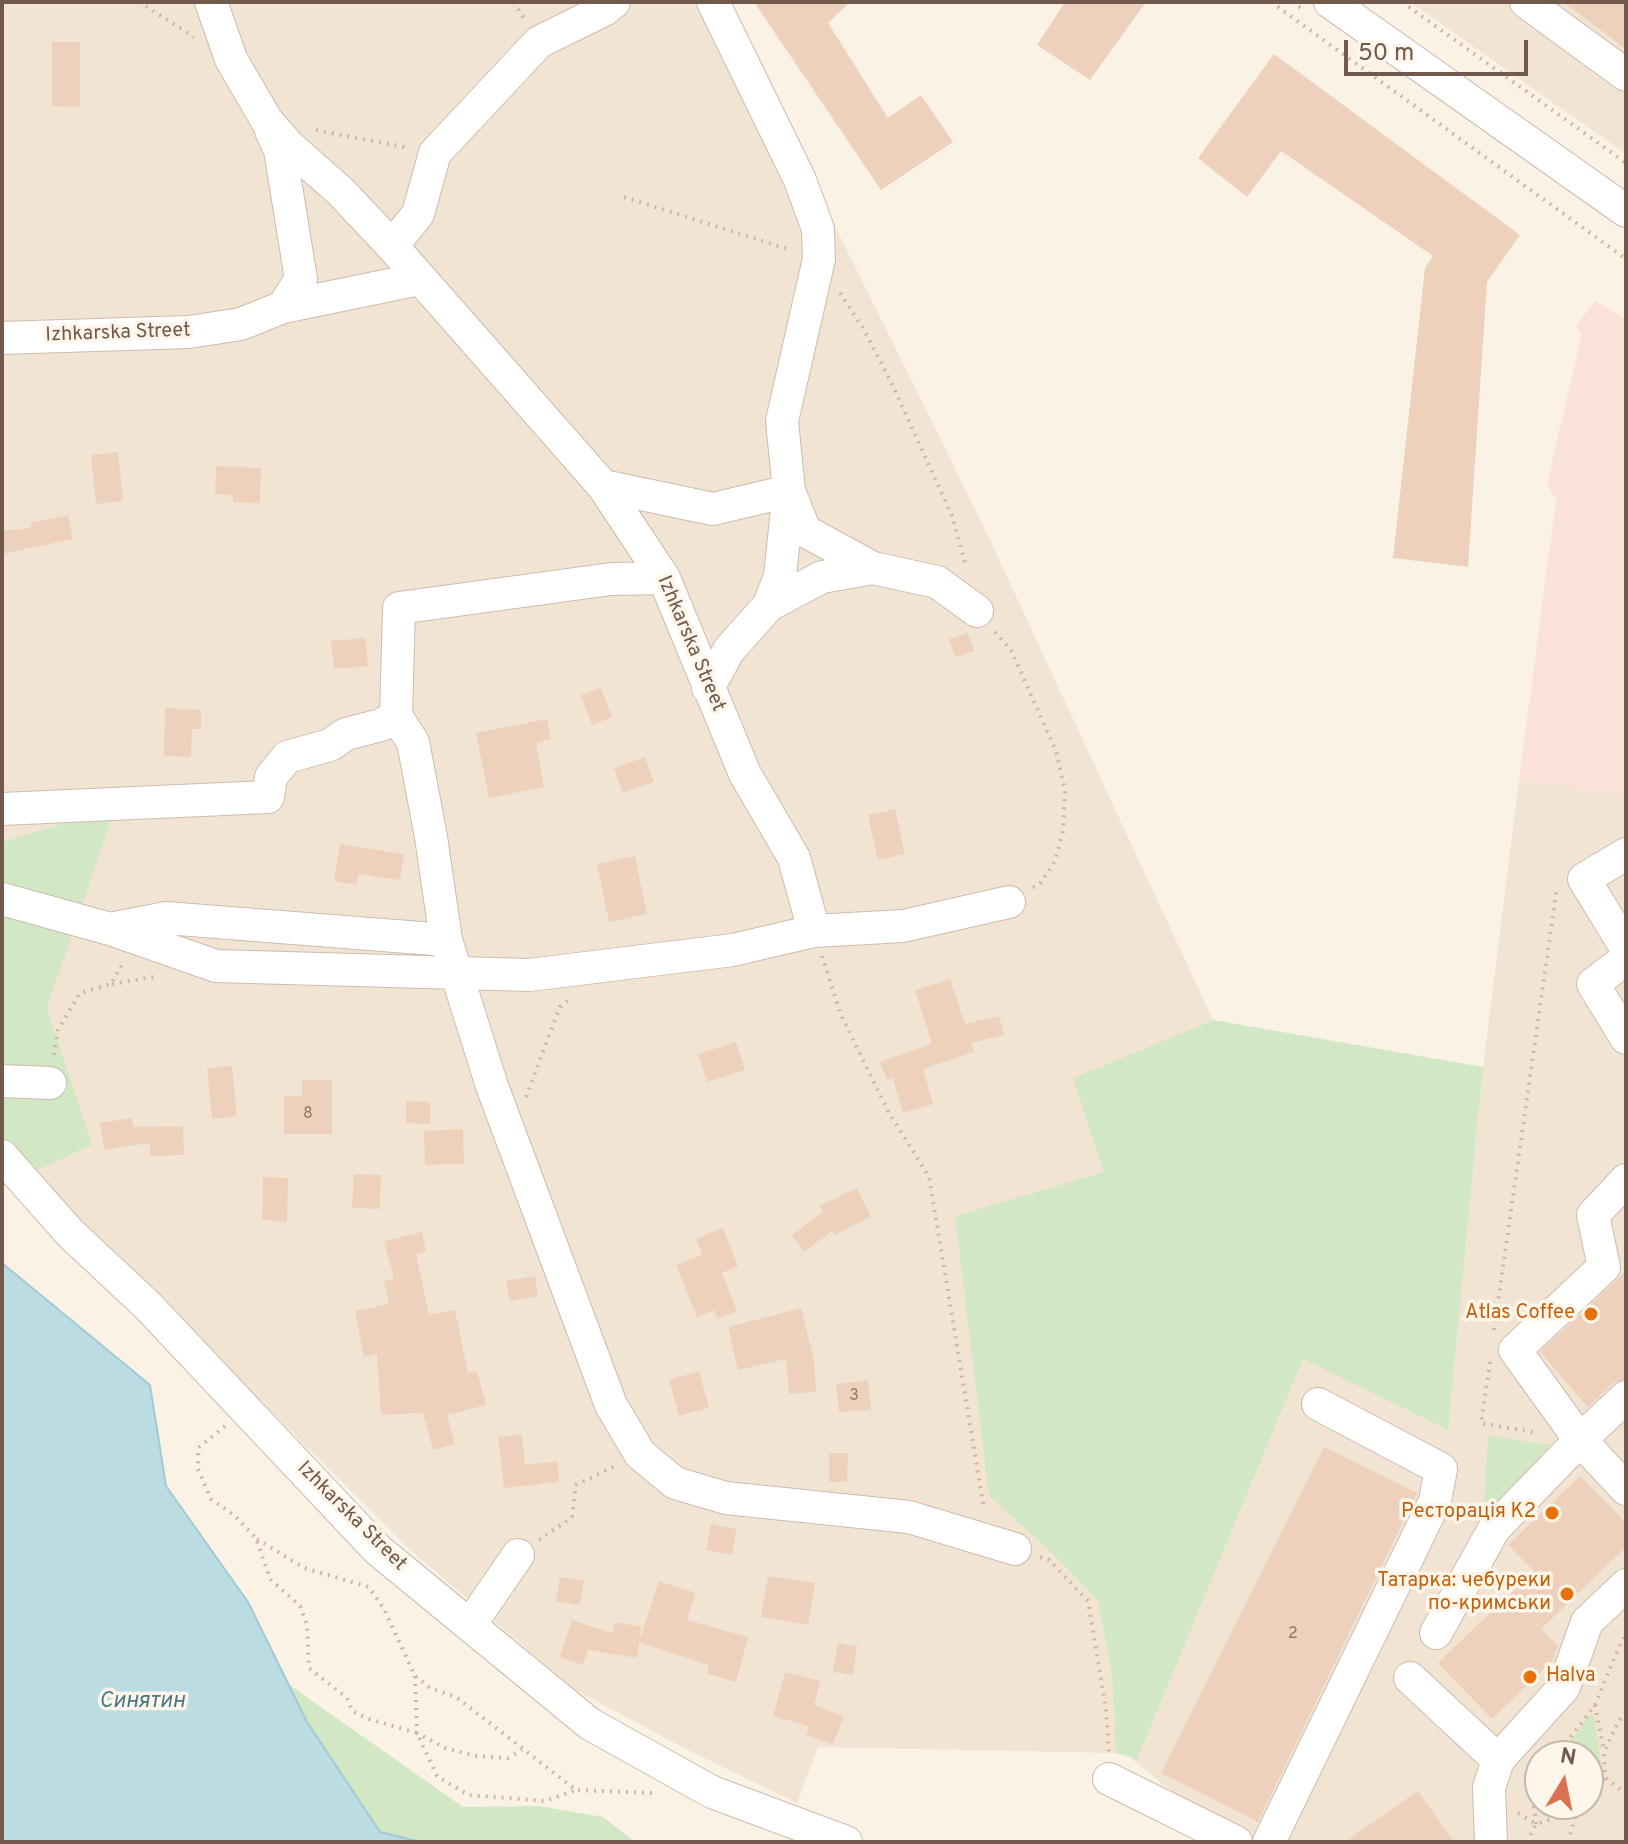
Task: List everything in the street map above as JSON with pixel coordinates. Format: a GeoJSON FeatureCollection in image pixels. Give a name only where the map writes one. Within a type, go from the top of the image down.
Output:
{"type":"FeatureCollection","features":[{"type":"Feature","properties":{"kind":"street","name":"Izhkarska Street"},"geometry":{"type":"LineString","coordinates":[[211,2],[231,59],[267,121],[392,246],[603,486],[664,578],[745,774],[794,858],[814,931]]}},
{"type":"Feature","properties":{"kind":"street"},"geometry":{"type":"LineString","coordinates":[[392,246],[418,214],[435,153],[539,42],[614,2]]}},
{"type":"Feature","properties":{"kind":"street"},"geometry":{"type":"LineString","coordinates":[[713,2],[800,180],[818,229],[819,259],[782,421],[789,491],[780,576],[769,605]]}},
{"type":"Feature","properties":{"kind":"street"},"geometry":{"type":"LineString","coordinates":[[1330,2],[1626,211]]}},
{"type":"Feature","properties":{"kind":"street"},"geometry":{"type":"LineString","coordinates":[[1526,2],[1626,75]]}},
{"type":"Feature","properties":{"kind":"street"},"geometry":{"type":"LineString","coordinates":[[267,121],[280,150],[301,279],[283,307]]}},
{"type":"Feature","properties":{"kind":"street","name":"Izhkarska Street"},"geometry":{"type":"LineString","coordinates":[[2,338],[189,332],[241,324],[283,307],[419,279]]}},
{"type":"Feature","properties":{"kind":"street"},"geometry":{"type":"LineString","coordinates":[[603,486],[713,509],[789,491]]}},
{"type":"Feature","properties":{"kind":"street"},"geometry":{"type":"LineString","coordinates":[[789,491],[805,531],[873,568],[937,582],[977,611]]}},
{"type":"Feature","properties":{"kind":"street"},"geometry":{"type":"LineString","coordinates":[[708,688],[729,650],[769,605],[822,577],[873,568]]}},
{"type":"Feature","properties":{"kind":"street"},"geometry":{"type":"LineString","coordinates":[[664,578],[611,579],[399,608],[396,716],[413,742],[446,940],[455,974],[507,1125],[611,1405],[640,1454],[675,1483],[726,1498],[909,1517],[1015,1549]]}},
{"type":"Feature","properties":{"kind":"street"},"geometry":{"type":"LineString","coordinates":[[2,809],[268,797],[271,777],[287,757],[330,745],[346,734],[381,725],[396,716]]}},
{"type":"Feature","properties":{"kind":"street"},"geometry":{"type":"LineString","coordinates":[[1626,854],[1584,879],[1626,948]]}},
{"type":"Feature","properties":{"kind":"street"},"geometry":{"type":"LineString","coordinates":[[2,899],[124,934],[216,966],[455,974],[545,973],[733,950],[814,931],[903,926],[1009,902]]}},
{"type":"Feature","properties":{"kind":"street"},"geometry":{"type":"LineString","coordinates":[[124,934],[166,918],[446,940]]}},
{"type":"Feature","properties":{"kind":"street"},"geometry":{"type":"LineString","coordinates":[[1626,959],[1593,984],[1626,1038]]}},
{"type":"Feature","properties":{"kind":"street"},"geometry":{"type":"LineString","coordinates":[[2,1081],[50,1083]]}},
{"type":"Feature","properties":{"kind":"street","name":"Izhkarska Street"},"geometry":{"type":"LineString","coordinates":[[2,1156],[70,1233],[148,1306],[378,1550],[590,1724],[712,1792],[846,1842]]}},
{"type":"Feature","properties":{"kind":"street"},"geometry":{"type":"LineString","coordinates":[[1626,1180],[1593,1215],[1604,1267],[1515,1350],[1580,1440],[1626,1489]]}},
{"type":"Feature","properties":{"kind":"street"},"geometry":{"type":"LineString","coordinates":[[1436,1633],[1494,1529],[1626,1397]]}},
{"type":"Feature","properties":{"kind":"street"},"geometry":{"type":"LineString","coordinates":[[1269,1842],[1435,1501],[1441,1469],[1318,1404]]}},
{"type":"Feature","properties":{"kind":"street"},"geometry":{"type":"LineString","coordinates":[[470,1625],[518,1555]]}},
{"type":"Feature","properties":{"kind":"street"},"geometry":{"type":"LineString","coordinates":[[1491,1842],[1489,1788],[1498,1760],[1564,1687],[1587,1622],[1626,1585]]}},
{"type":"Feature","properties":{"kind":"street"},"geometry":{"type":"LineString","coordinates":[[1410,1678],[1498,1760]]}},
{"type":"Feature","properties":{"kind":"street"},"geometry":{"type":"LineString","coordinates":[[1109,1779],[1236,1842]]}},
{"type":"Feature","properties":{"kind":"path"},"geometry":{"type":"LineString","coordinates":[[139,2],[231,59]]}},
{"type":"Feature","properties":{"kind":"path"},"geometry":{"type":"LineString","coordinates":[[1271,2],[1626,259]]}},
{"type":"Feature","properties":{"kind":"path"},"geometry":{"type":"LineString","coordinates":[[1402,2],[1626,163]]}},
{"type":"Feature","properties":{"kind":"path"},"geometry":{"type":"LineString","coordinates":[[313,129],[435,153]]}},
{"type":"Feature","properties":{"kind":"path"},"geometry":{"type":"LineString","coordinates":[[624,197],[819,259],[863,328],[953,518],[977,611],[1011,650],[1056,751],[1065,790],[1063,831],[1055,861],[1040,884],[1009,902]]}},
{"type":"Feature","properties":{"kind":"path"},"geometry":{"type":"LineString","coordinates":[[1492,1344],[1559,875],[1584,879]]}},
{"type":"Feature","properties":{"kind":"path"},"geometry":{"type":"LineString","coordinates":[[814,931],[841,1015],[888,1111],[929,1177],[982,1507],[1015,1549],[1049,1560],[1088,1601],[1106,1710],[1109,1779]]}},
{"type":"Feature","properties":{"kind":"path"},"geometry":{"type":"LineString","coordinates":[[50,1083],[58,1030],[80,993],[111,984],[124,934]]}},
{"type":"Feature","properties":{"kind":"path"},"geometry":{"type":"LineString","coordinates":[[507,1125],[529,1093],[560,1007],[572,997]]}},
{"type":"Feature","properties":{"kind":"path"},"geometry":{"type":"LineString","coordinates":[[1490,1360],[1481,1423],[1580,1440]]}},
{"type":"Feature","properties":{"kind":"path"},"geometry":{"type":"LineString","coordinates":[[246,1409],[198,1448],[198,1469],[211,1499],[234,1515],[256,1538],[304,1568],[369,1587],[384,1609],[415,1676],[417,1733],[437,1776],[468,1795],[545,1801],[576,1790],[665,1793]]}},
{"type":"Feature","properties":{"kind":"path"},"geometry":{"type":"LineString","coordinates":[[518,1555],[572,1517],[576,1485],[640,1454]]}},
{"type":"Feature","properties":{"kind":"path"},"geometry":{"type":"LineString","coordinates":[[256,1538],[270,1579],[300,1606],[307,1625],[309,1668],[347,1698],[352,1711],[417,1733],[445,1748],[477,1756],[508,1758],[523,1749]]}},
{"type":"Feature","properties":{"kind":"path"},"geometry":{"type":"LineString","coordinates":[[1568,1740],[1595,1705],[1626,1636]]}},
{"type":"Feature","properties":{"kind":"path"},"geometry":{"type":"LineString","coordinates":[[415,1676],[430,1688],[456,1697],[576,1790]]}},
{"type":"Feature","properties":{"kind":"path"},"geometry":{"type":"LineString","coordinates":[[1595,1705],[1602,1740]]}},
{"type":"Feature","properties":{"kind":"path"},"geometry":{"type":"LineString","coordinates":[[1626,1712],[1604,1753],[1605,1778],[1626,1794]]}},
{"type":"Feature","properties":{"kind":"path"},"geometry":{"type":"LineString","coordinates":[[1508,1806],[1536,1824],[1554,1820]]}},
{"type":"Feature","properties":{"kind":"path"},"geometry":{"type":"LineString","coordinates":[[1527,1842],[1536,1820]]}},
{"type":"Feature","properties":{"kind":"path"},"geometry":{"type":"LineString","coordinates":[[1568,1842],[1574,1820]]}},
{"type":"Feature","properties":{"kind":"shaded area"},"geometry":{"type":"Polygon","coordinates":[[[2,2],[724,2],[983,525],[1213,1020],[1074,1078],[1105,1172],[1055,1556],[1098,1601],[1112,1676],[1116,1753],[818,1747],[797,1803],[684,1748],[574,1689],[409,1549],[74,1214],[2,1130],[2,2]]]}},
{"type":"Feature","properties":{"kind":"shaded area"},"geometry":{"type":"Polygon","coordinates":[[[1410,2],[1626,2],[1626,154],[1410,2]]]}},
{"type":"Feature","properties":{"kind":"shaded area"},"geometry":{"type":"Polygon","coordinates":[[[1595,301],[1626,319],[1626,796],[1519,780],[1556,499],[1547,484],[1582,333],[1576,326],[1595,301]]]}},
{"type":"Feature","properties":{"kind":"shaded area"},"geometry":{"type":"Polygon","coordinates":[[[1519,780],[1626,796],[1626,1842],[1233,1842],[1136,1762],[1303,1358],[1448,1430],[1483,1067],[1519,780]]]}},
{"type":"Feature","properties":{"kind":"green space"},"geometry":{"type":"Polygon","coordinates":[[[115,808],[47,1008],[92,1145],[2,1186],[2,842],[115,808]]]}},
{"type":"Feature","properties":{"kind":"green space"},"geometry":{"type":"Polygon","coordinates":[[[1213,1020],[1483,1067],[1448,1430],[1303,1359],[1136,1762],[1131,1757],[1116,1753],[1112,1676],[1098,1601],[989,1495],[955,1216],[1104,1172],[1073,1078],[1213,1020]]]}},
{"type":"Feature","properties":{"kind":"green space"},"geometry":{"type":"Polygon","coordinates":[[[1488,1435],[1555,1446],[1483,1515],[1488,1435]]]}},
{"type":"Feature","properties":{"kind":"green space"},"geometry":{"type":"Polygon","coordinates":[[[288,1684],[463,1807],[539,1806],[603,1817],[635,1842],[421,1842],[381,1832],[307,1722],[288,1684]]]}},
{"type":"Feature","properties":{"kind":"green space"},"geometry":{"type":"Polygon","coordinates":[[[1589,1715],[1594,1716],[1598,1740],[1571,1740],[1589,1715]]]}},
{"type":"Feature","properties":{"kind":"water","name":"Синятин"},"geometry":{"type":"Polygon","coordinates":[[[2,1263],[150,1385],[166,1486],[248,1602],[307,1722],[380,1832],[421,1842],[2,1842],[2,1263]]]}},
{"type":"Feature","properties":{"kind":"building"},"geometry":{"type":"Polygon","coordinates":[[[754,2],[850,2],[828,23],[888,118],[921,95],[953,142],[881,190],[754,2]]]}},
{"type":"Feature","properties":{"kind":"building"},"geometry":{"type":"Polygon","coordinates":[[[1065,2],[1146,2],[1090,80],[1037,45],[1065,2]]]}},
{"type":"Feature","properties":{"kind":"building"},"geometry":{"type":"Polygon","coordinates":[[[1563,2],[1626,2],[1626,49],[1563,2]]]}},
{"type":"Feature","properties":{"kind":"building"},"geometry":{"type":"Polygon","coordinates":[[[52,42],[80,42],[80,107],[52,106],[52,42]]]}},
{"type":"Feature","properties":{"kind":"building"},"geometry":{"type":"Polygon","coordinates":[[[1274,54],[1520,235],[1487,282],[1468,567],[1393,558],[1425,268],[1433,256],[1281,151],[1247,197],[1198,158],[1274,54]]]}},
{"type":"Feature","properties":{"kind":"building"},"geometry":{"type":"Polygon","coordinates":[[[118,452],[123,501],[96,504],[91,455],[118,452]]]}},
{"type":"Feature","properties":{"kind":"building"},"geometry":{"type":"Polygon","coordinates":[[[216,466],[261,468],[260,503],[233,502],[233,495],[215,494],[216,466]]]}},
{"type":"Feature","properties":{"kind":"building"},"geometry":{"type":"Polygon","coordinates":[[[68,515],[73,539],[2,554],[2,531],[31,528],[30,523],[68,515]]]}},
{"type":"Feature","properties":{"kind":"building"},"geometry":{"type":"Polygon","coordinates":[[[968,633],[974,651],[955,657],[949,639],[968,633]]]}},
{"type":"Feature","properties":{"kind":"building"},"geometry":{"type":"Polygon","coordinates":[[[365,638],[368,666],[334,669],[331,641],[365,638]]]}},
{"type":"Feature","properties":{"kind":"building"},"geometry":{"type":"Polygon","coordinates":[[[601,688],[612,717],[592,725],[581,695],[601,688]]]}},
{"type":"Feature","properties":{"kind":"building"},"geometry":{"type":"Polygon","coordinates":[[[165,708],[201,710],[201,729],[192,729],[191,757],[164,756],[165,708]]]}},
{"type":"Feature","properties":{"kind":"building"},"geometry":{"type":"Polygon","coordinates":[[[547,719],[551,739],[536,743],[544,787],[489,798],[476,733],[547,719]]]}},
{"type":"Feature","properties":{"kind":"building"},"geometry":{"type":"Polygon","coordinates":[[[645,757],[654,782],[623,793],[614,768],[645,757]]]}},
{"type":"Feature","properties":{"kind":"building"},"geometry":{"type":"Polygon","coordinates":[[[895,809],[905,854],[878,860],[868,815],[895,809]]]}},
{"type":"Feature","properties":{"kind":"building"},"geometry":{"type":"Polygon","coordinates":[[[340,844],[404,854],[400,880],[359,874],[357,885],[334,881],[340,844]]]}},
{"type":"Feature","properties":{"kind":"building"},"geometry":{"type":"Polygon","coordinates":[[[635,856],[647,914],[609,922],[597,864],[635,856]]]}},
{"type":"Feature","properties":{"kind":"building"},"geometry":{"type":"Polygon","coordinates":[[[950,979],[965,1024],[999,1016],[1004,1035],[971,1043],[974,1052],[923,1069],[933,1104],[903,1113],[893,1078],[887,1080],[880,1062],[932,1044],[915,990],[950,979]]]}},
{"type":"Feature","properties":{"kind":"building"},"geometry":{"type":"Polygon","coordinates":[[[736,1042],[745,1070],[707,1082],[698,1054],[736,1042]]]}},
{"type":"Feature","properties":{"kind":"building"},"geometry":{"type":"Polygon","coordinates":[[[232,1066],[237,1116],[212,1119],[207,1068],[232,1066]]]}},
{"type":"Feature","properties":{"kind":"building"},"geometry":{"type":"Polygon","coordinates":[[[302,1080],[332,1080],[332,1134],[284,1134],[284,1096],[302,1096],[302,1080]]]}},
{"type":"Feature","properties":{"kind":"building"},"geometry":{"type":"Polygon","coordinates":[[[406,1101],[430,1102],[430,1124],[406,1123],[406,1101]]]}},
{"type":"Feature","properties":{"kind":"building"},"geometry":{"type":"Polygon","coordinates":[[[132,1118],[133,1127],[183,1126],[184,1155],[150,1156],[150,1143],[104,1150],[100,1123],[132,1118]]]}},
{"type":"Feature","properties":{"kind":"building"},"geometry":{"type":"Polygon","coordinates":[[[463,1129],[464,1164],[425,1165],[424,1131],[463,1129]]]}},
{"type":"Feature","properties":{"kind":"building"},"geometry":{"type":"Polygon","coordinates":[[[354,1174],[381,1175],[380,1209],[352,1208],[354,1174]]]}},
{"type":"Feature","properties":{"kind":"building"},"geometry":{"type":"Polygon","coordinates":[[[263,1177],[288,1178],[287,1222],[262,1220],[263,1177]]]}},
{"type":"Feature","properties":{"kind":"building"},"geometry":{"type":"Polygon","coordinates":[[[857,1188],[871,1217],[834,1235],[832,1231],[804,1252],[792,1235],[823,1212],[820,1206],[857,1188]]]}},
{"type":"Feature","properties":{"kind":"building"},"geometry":{"type":"Polygon","coordinates":[[[723,1228],[738,1266],[722,1273],[737,1311],[718,1319],[714,1310],[697,1317],[676,1265],[702,1255],[696,1239],[723,1228]]]}},
{"type":"Feature","properties":{"kind":"building"},"geometry":{"type":"Polygon","coordinates":[[[422,1232],[426,1251],[416,1254],[429,1315],[455,1310],[468,1373],[477,1371],[486,1405],[447,1415],[455,1444],[433,1450],[423,1413],[381,1415],[377,1354],[364,1357],[355,1311],[389,1304],[384,1281],[394,1279],[384,1241],[422,1232]]]}},
{"type":"Feature","properties":{"kind":"building"},"geometry":{"type":"Polygon","coordinates":[[[1626,1271],[1626,1379],[1613,1383],[1588,1407],[1540,1352],[1626,1271]]]}},
{"type":"Feature","properties":{"kind":"building"},"geometry":{"type":"Polygon","coordinates":[[[535,1276],[538,1296],[510,1301],[506,1281],[535,1276]]]}},
{"type":"Feature","properties":{"kind":"building"},"geometry":{"type":"Polygon","coordinates":[[[801,1308],[814,1360],[816,1392],[789,1394],[786,1359],[738,1370],[728,1327],[801,1308]]]}},
{"type":"Feature","properties":{"kind":"building"},"geometry":{"type":"Polygon","coordinates":[[[699,1371],[709,1408],[679,1416],[669,1380],[699,1371]]]}},
{"type":"Feature","properties":{"kind":"building"},"geometry":{"type":"Polygon","coordinates":[[[868,1380],[871,1410],[839,1412],[836,1384],[868,1380]]]}},
{"type":"Feature","properties":{"kind":"building"},"geometry":{"type":"Polygon","coordinates":[[[522,1434],[525,1465],[557,1461],[559,1482],[504,1488],[498,1437],[522,1434]]]}},
{"type":"Feature","properties":{"kind":"building"},"geometry":{"type":"Polygon","coordinates":[[[1324,1447],[1417,1493],[1258,1822],[1161,1773],[1324,1447]]]}},
{"type":"Feature","properties":{"kind":"building"},"geometry":{"type":"Polygon","coordinates":[[[829,1453],[848,1453],[847,1482],[829,1482],[829,1453]]]}},
{"type":"Feature","properties":{"kind":"building"},"geometry":{"type":"Polygon","coordinates":[[[1580,1476],[1626,1523],[1626,1547],[1541,1629],[1558,1646],[1553,1660],[1492,1719],[1438,1663],[1534,1571],[1508,1545],[1580,1476]]]}},
{"type":"Feature","properties":{"kind":"building"},"geometry":{"type":"Polygon","coordinates":[[[711,1524],[737,1529],[732,1555],[706,1550],[711,1524]]]}},
{"type":"Feature","properties":{"kind":"building"},"geometry":{"type":"Polygon","coordinates":[[[768,1576],[815,1583],[808,1625],[761,1617],[768,1576]]]}},
{"type":"Feature","properties":{"kind":"building"},"geometry":{"type":"Polygon","coordinates":[[[560,1577],[584,1581],[580,1605],[556,1602],[560,1577]]]}},
{"type":"Feature","properties":{"kind":"building"},"geometry":{"type":"Polygon","coordinates":[[[659,1581],[696,1593],[687,1620],[748,1637],[736,1682],[707,1674],[709,1665],[639,1642],[659,1581]]]}},
{"type":"Feature","properties":{"kind":"building"},"geometry":{"type":"Polygon","coordinates":[[[572,1620],[613,1633],[615,1622],[641,1627],[637,1658],[588,1650],[583,1665],[560,1657],[572,1620]]]}},
{"type":"Feature","properties":{"kind":"building"},"geometry":{"type":"Polygon","coordinates":[[[838,1643],[857,1646],[853,1675],[833,1672],[838,1643]]]}},
{"type":"Feature","properties":{"kind":"building"},"geometry":{"type":"Polygon","coordinates":[[[785,1672],[820,1681],[814,1705],[844,1716],[833,1744],[806,1735],[809,1726],[773,1716],[785,1672]]]}},
{"type":"Feature","properties":{"kind":"building"},"geometry":{"type":"Polygon","coordinates":[[[1418,1791],[1454,1842],[1345,1842],[1418,1791]]]}},
{"type":"Feature","properties":{"kind":"place","name":"Atlas Coffee"},"geometry":{"type":"Point","coordinates":[1591,1314]}},
{"type":"Feature","properties":{"kind":"place","name":"Ресторація K2"},"geometry":{"type":"Point","coordinates":[1552,1513]}},
{"type":"Feature","properties":{"kind":"place","name":"Татарка: чебуреки по-кримськи"},"geometry":{"type":"Point","coordinates":[1567,1594]}},
{"type":"Feature","properties":{"kind":"place","name":"Halva"},"geometry":{"type":"Point","coordinates":[1530,1677]}}]}
